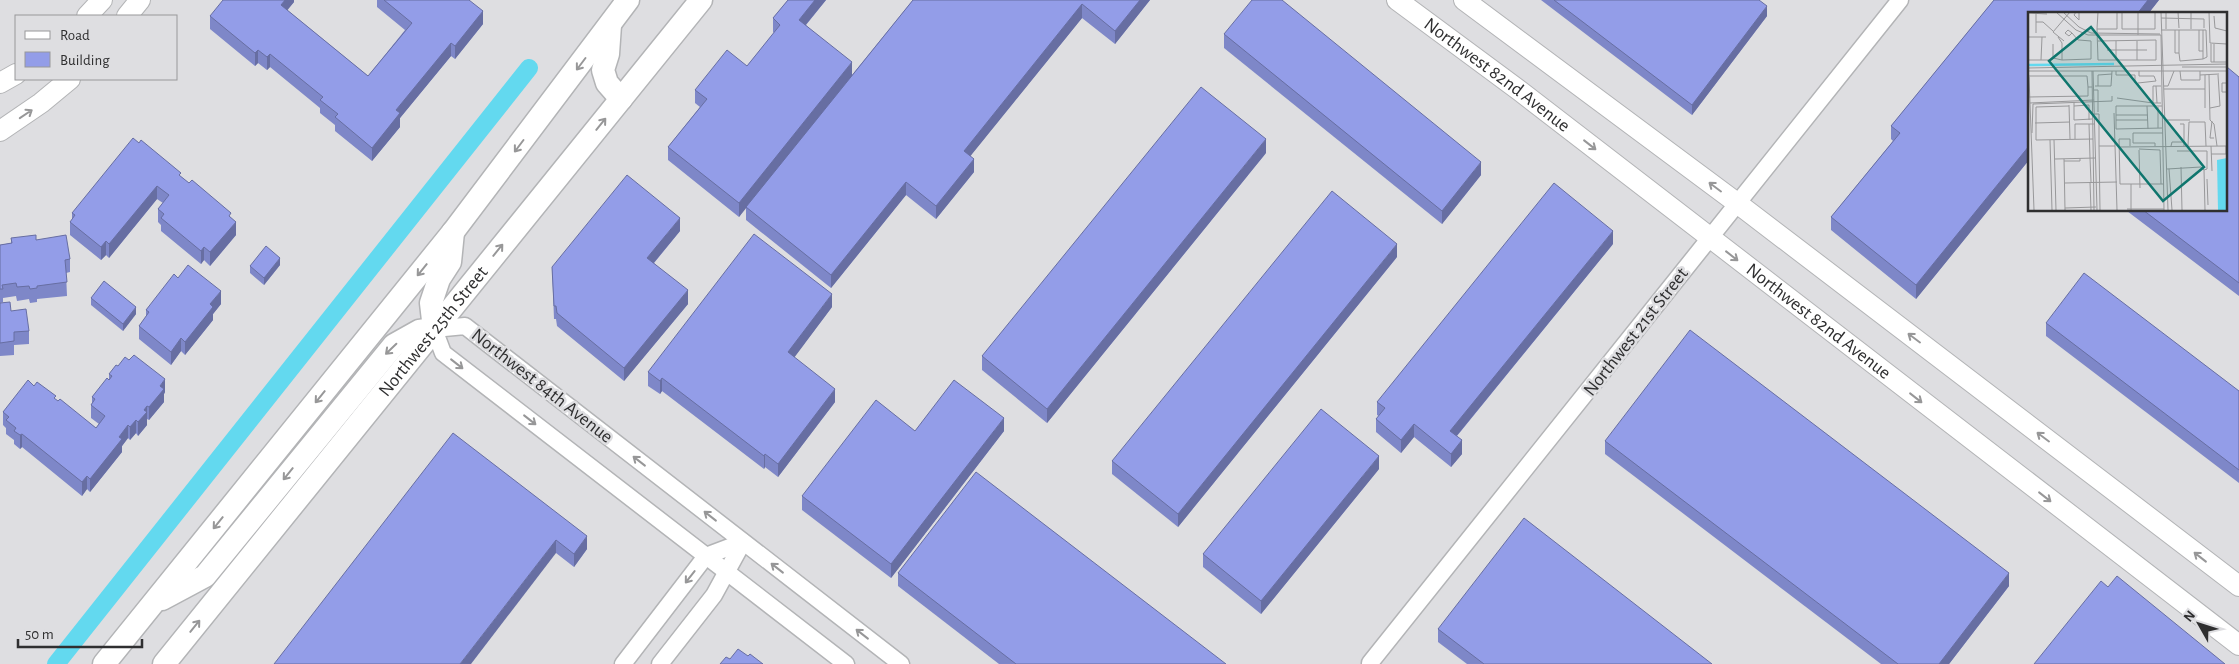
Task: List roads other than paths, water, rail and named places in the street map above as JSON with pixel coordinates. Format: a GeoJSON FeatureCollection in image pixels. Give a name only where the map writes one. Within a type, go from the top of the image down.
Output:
{"type":"FeatureCollection","features":[{"type":"Feature","properties":{"kind":"main road"},"geometry":{"type":"LineString","coordinates":[[104,664],[453,232],[628,0]]}},
{"type":"Feature","properties":{"kind":"main road","name":"Northwest 25th Street"},"geometry":{"type":"LineString","coordinates":[[164,664],[701,0]]}},
{"type":"Feature","properties":{"kind":"main road"},"geometry":{"type":"LineString","coordinates":[[610,25],[608,54],[603,70],[607,83],[621,99]]}},
{"type":"Feature","properties":{"kind":"main road"},"geometry":{"type":"LineString","coordinates":[[152,604],[205,576],[384,356],[406,336],[434,329],[432,303],[439,279],[450,262],[453,232]]}},
{"type":"Feature","properties":{"kind":"street"},"geometry":{"type":"LineString","coordinates":[[88,15],[102,0]]}},
{"type":"Feature","properties":{"kind":"street"},"geometry":{"type":"LineString","coordinates":[[128,15],[140,0]]}},
{"type":"Feature","properties":{"kind":"street","name":"Northwest 82nd Avenue"},"geometry":{"type":"LineString","coordinates":[[1397,0],[1520,91],[2239,645]]}},
{"type":"Feature","properties":{"kind":"street","name":"Northwest 82nd Avenue"},"geometry":{"type":"LineString","coordinates":[[1464,0],[1737,203],[2239,586]]}},
{"type":"Feature","properties":{"kind":"street","name":"Northwest 21st Street"},"geometry":{"type":"LineString","coordinates":[[1370,663],[1900,0]]}},
{"type":"Feature","properties":{"kind":"street"},"geometry":{"type":"LineString","coordinates":[[0,83],[15,75]]}},
{"type":"Feature","properties":{"kind":"street"},"geometry":{"type":"LineString","coordinates":[[0,131],[41,103],[69,80]]}},
{"type":"Feature","properties":{"kind":"street","name":"Northwest 84th Avenue"},"geometry":{"type":"LineString","coordinates":[[846,664],[444,353],[434,329],[466,326],[901,664]]}},
{"type":"Feature","properties":{"kind":"street"},"geometry":{"type":"LineString","coordinates":[[623,664],[706,556],[743,542]]}},
{"type":"Feature","properties":{"kind":"street"},"geometry":{"type":"LineString","coordinates":[[660,664],[714,595],[743,542]]}},
{"type":"Feature","properties":{"kind":"waterway"},"geometry":{"type":"LineString","coordinates":[[56,664],[529,68]]}}]}
